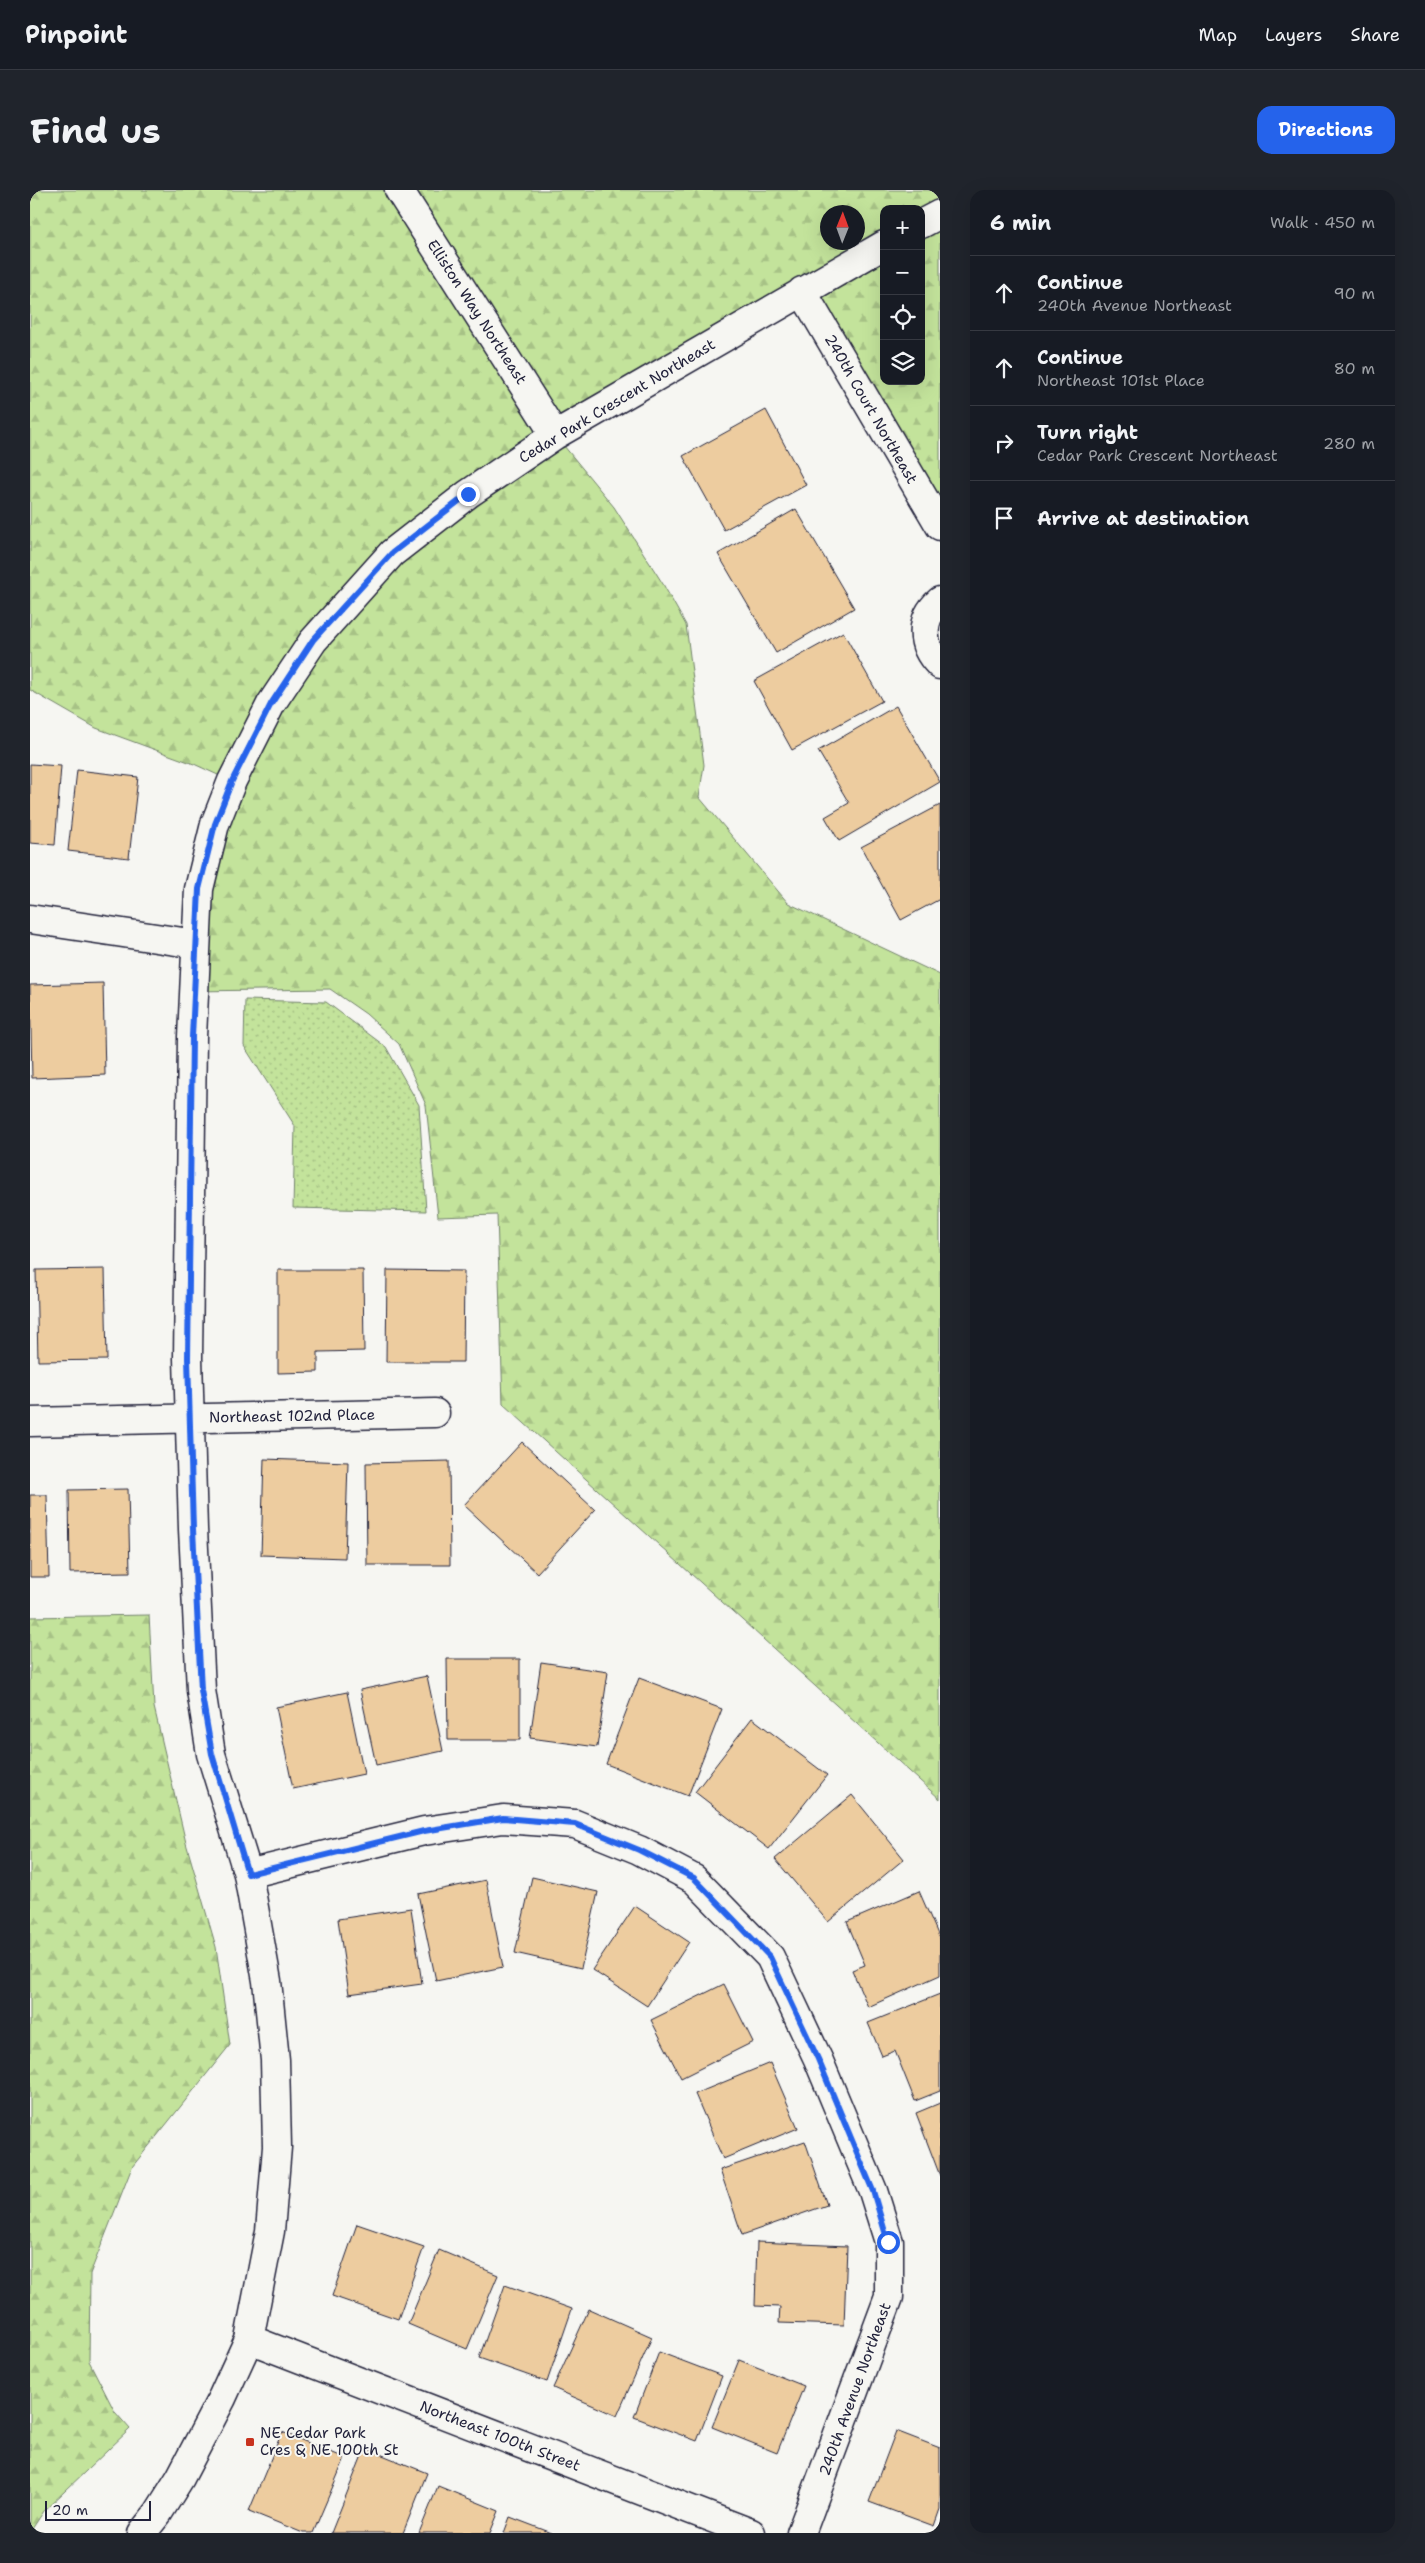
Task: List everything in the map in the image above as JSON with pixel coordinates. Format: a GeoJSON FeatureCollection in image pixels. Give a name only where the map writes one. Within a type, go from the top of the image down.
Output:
{"type":"FeatureCollection","features":[{"type":"Feature","properties":{"kind":"street","name":"Elliston Way Northeast"},"geometry":{"type":"LineString","coordinates":[[399,190],[555,435]]}},
{"type":"Feature","properties":{"kind":"street"},"geometry":{"type":"LineString","coordinates":[[925,222],[940,214]]}},
{"type":"Feature","properties":{"kind":"street","name":"Cedar Park Crescent Northeast"},"geometry":{"type":"LineString","coordinates":[[142,2533],[158,2513],[180,2478],[222,2398],[249,2339],[270,2231],[277,2147],[273,2020],[248,1874],[212,1754],[201,1690],[188,1358],[192,1037],[199,889],[215,824],[228,789],[271,704],[313,640],[392,553],[468,494],[555,435],[880,247]]}},
{"type":"Feature","properties":{"kind":"street","name":"240th Court Northeast"},"geometry":{"type":"LineString","coordinates":[[802,291],[940,526]]}},
{"type":"Feature","properties":{"kind":"street"},"geometry":{"type":"LineString","coordinates":[[940,601],[926,618],[924,630],[925,643],[930,654],[940,664]]}},
{"type":"Feature","properties":{"kind":"street"},"geometry":{"type":"LineString","coordinates":[[30,919],[196,944]]}},
{"type":"Feature","properties":{"kind":"street","name":"Northeast 102nd Place"},"geometry":{"type":"LineString","coordinates":[[30,1422],[435,1413]]}},
{"type":"Feature","properties":{"kind":"street","name":"240th Avenue Northeast"},"geometry":{"type":"LineString","coordinates":[[248,1874],[424,1831],[503,1818],[575,1824],[639,1850],[694,1878],[770,1957],[822,2068],[873,2191],[888,2242],[889,2297],[802,2533]]}},
{"type":"Feature","properties":{"kind":"street","name":"Northeast 100th Street"},"geometry":{"type":"LineString","coordinates":[[249,2339],[751,2533]]}},
{"type":"Feature","properties":{"kind":"green space"},"geometry":{"type":"Polygon","coordinates":[[[30,190],[940,190],[940,526],[802,291],[555,435],[614,507],[663,584],[686,625],[704,765],[699,797],[788,903],[940,975],[940,1799],[503,1404],[497,1215],[438,1217],[426,1105],[399,1044],[366,1014],[330,989],[194,991],[231,781],[194,764],[96,728],[30,690],[30,190]]]}},
{"type":"Feature","properties":{"kind":"green space"},"geometry":{"type":"Polygon","coordinates":[[[245,1000],[326,1002],[386,1047],[419,1105],[426,1211],[293,1208],[295,1126],[244,1046],[245,1000]]]}},
{"type":"Feature","properties":{"kind":"green space"},"geometry":{"type":"Polygon","coordinates":[[[149,1615],[154,1707],[186,1843],[216,1947],[230,2045],[132,2167],[90,2274],[89,2361],[115,2412],[130,2429],[44,2511],[30,2532],[30,1617],[149,1615]]]}},
{"type":"Feature","properties":{"kind":"building"},"geometry":{"type":"Polygon","coordinates":[[[766,410],[806,485],[724,530],[683,456],[766,410]]]}},
{"type":"Feature","properties":{"kind":"building"},"geometry":{"type":"Polygon","coordinates":[[[796,509],[854,608],[776,653],[718,554],[796,509]]]}},
{"type":"Feature","properties":{"kind":"building"},"geometry":{"type":"Polygon","coordinates":[[[843,632],[882,701],[792,750],[754,681],[843,632]]]}},
{"type":"Feature","properties":{"kind":"building"},"geometry":{"type":"Polygon","coordinates":[[[896,706],[940,782],[839,841],[825,817],[849,803],[818,751],[896,706]]]}},
{"type":"Feature","properties":{"kind":"building"},"geometry":{"type":"Polygon","coordinates":[[[30,764],[61,766],[55,845],[30,843],[30,764]]]}},
{"type":"Feature","properties":{"kind":"building"},"geometry":{"type":"Polygon","coordinates":[[[77,770],[138,777],[129,858],[68,851],[77,770]]]}},
{"type":"Feature","properties":{"kind":"building"},"geometry":{"type":"Polygon","coordinates":[[[940,805],[940,899],[901,920],[861,847],[940,805]]]}},
{"type":"Feature","properties":{"kind":"building"},"geometry":{"type":"Polygon","coordinates":[[[103,983],[105,1075],[32,1078],[30,985],[103,983]]]}},
{"type":"Feature","properties":{"kind":"building"},"geometry":{"type":"Polygon","coordinates":[[[105,1269],[107,1360],[38,1361],[36,1270],[105,1269]]]}},
{"type":"Feature","properties":{"kind":"building"},"geometry":{"type":"Polygon","coordinates":[[[278,1270],[363,1270],[364,1351],[318,1352],[318,1372],[278,1373],[278,1270]]]}},
{"type":"Feature","properties":{"kind":"building"},"geometry":{"type":"Polygon","coordinates":[[[387,1270],[464,1271],[463,1362],[386,1362],[387,1270]]]}},
{"type":"Feature","properties":{"kind":"building"},"geometry":{"type":"Polygon","coordinates":[[[522,1442],[595,1510],[537,1573],[464,1505],[522,1442]]]}},
{"type":"Feature","properties":{"kind":"building"},"geometry":{"type":"Polygon","coordinates":[[[264,1459],[348,1462],[345,1558],[261,1555],[264,1459]]]}},
{"type":"Feature","properties":{"kind":"building"},"geometry":{"type":"Polygon","coordinates":[[[449,1461],[450,1565],[367,1565],[366,1463],[449,1461]]]}},
{"type":"Feature","properties":{"kind":"building"},"geometry":{"type":"Polygon","coordinates":[[[128,1489],[130,1572],[70,1573],[69,1490],[128,1489]]]}},
{"type":"Feature","properties":{"kind":"building"},"geometry":{"type":"Polygon","coordinates":[[[30,1495],[47,1495],[49,1577],[30,1577],[30,1495]]]}},
{"type":"Feature","properties":{"kind":"building"},"geometry":{"type":"Polygon","coordinates":[[[447,1659],[520,1659],[520,1740],[448,1740],[447,1659]]]}},
{"type":"Feature","properties":{"kind":"building"},"geometry":{"type":"Polygon","coordinates":[[[541,1662],[608,1672],[597,1747],[530,1738],[541,1662]]]}},
{"type":"Feature","properties":{"kind":"building"},"geometry":{"type":"Polygon","coordinates":[[[427,1676],[443,1751],[376,1765],[360,1690],[427,1676]]]}},
{"type":"Feature","properties":{"kind":"building"},"geometry":{"type":"Polygon","coordinates":[[[639,1678],[722,1709],[688,1796],[606,1764],[639,1678]]]}},
{"type":"Feature","properties":{"kind":"building"},"geometry":{"type":"Polygon","coordinates":[[[347,1692],[364,1774],[293,1789],[276,1707],[347,1692]]]}},
{"type":"Feature","properties":{"kind":"building"},"geometry":{"type":"Polygon","coordinates":[[[752,1718],[827,1775],[769,1849],[695,1792],[752,1718]]]}},
{"type":"Feature","properties":{"kind":"building"},"geometry":{"type":"Polygon","coordinates":[[[852,1795],[904,1859],[828,1922],[775,1859],[852,1795]]]}},
{"type":"Feature","properties":{"kind":"building"},"geometry":{"type":"Polygon","coordinates":[[[532,1877],[598,1892],[581,1968],[515,1953],[532,1877]]]}},
{"type":"Feature","properties":{"kind":"building"},"geometry":{"type":"Polygon","coordinates":[[[486,1880],[503,1967],[436,1981],[418,1894],[486,1880]]]}},
{"type":"Feature","properties":{"kind":"building"},"geometry":{"type":"Polygon","coordinates":[[[919,1891],[940,1939],[940,1975],[868,2007],[852,1970],[865,1965],[847,1922],[919,1891]]]}},
{"type":"Feature","properties":{"kind":"building"},"geometry":{"type":"Polygon","coordinates":[[[635,1906],[689,1942],[647,2006],[592,1970],[635,1906]]]}},
{"type":"Feature","properties":{"kind":"building"},"geometry":{"type":"Polygon","coordinates":[[[411,1908],[422,1984],[349,1994],[338,1919],[411,1908]]]}},
{"type":"Feature","properties":{"kind":"building"},"geometry":{"type":"Polygon","coordinates":[[[724,1984],[753,2042],[681,2078],[651,2020],[724,1984]]]}},
{"type":"Feature","properties":{"kind":"building"},"geometry":{"type":"Polygon","coordinates":[[[940,1994],[940,2091],[915,2101],[895,2051],[882,2056],[868,2023],[940,1994]]]}},
{"type":"Feature","properties":{"kind":"building"},"geometry":{"type":"Polygon","coordinates":[[[770,2063],[798,2128],[723,2159],[695,2094],[770,2063]]]}},
{"type":"Feature","properties":{"kind":"building"},"geometry":{"type":"Polygon","coordinates":[[[940,2103],[940,2176],[916,2113],[940,2103]]]}},
{"type":"Feature","properties":{"kind":"building"},"geometry":{"type":"Polygon","coordinates":[[[805,2141],[827,2205],[742,2235],[720,2170],[805,2141]]]}},
{"type":"Feature","properties":{"kind":"building"},"geometry":{"type":"Polygon","coordinates":[[[357,2224],[424,2247],[398,2319],[332,2296],[357,2224]]]}},
{"type":"Feature","properties":{"kind":"building"},"geometry":{"type":"Polygon","coordinates":[[[757,2242],[847,2246],[844,2325],[779,2323],[780,2307],[755,2306],[757,2242]]]}},
{"type":"Feature","properties":{"kind":"building"},"geometry":{"type":"Polygon","coordinates":[[[439,2250],[498,2275],[467,2349],[408,2324],[439,2250]]]}},
{"type":"Feature","properties":{"kind":"building"},"geometry":{"type":"Polygon","coordinates":[[[505,2285],[572,2309],[547,2382],[479,2358],[505,2285]]]}},
{"type":"Feature","properties":{"kind":"building"},"geometry":{"type":"Polygon","coordinates":[[[589,2309],[652,2337],[617,2416],[553,2388],[589,2309]]]}},
{"type":"Feature","properties":{"kind":"building"},"geometry":{"type":"Polygon","coordinates":[[[659,2352],[722,2376],[697,2441],[634,2417],[659,2352]]]}},
{"type":"Feature","properties":{"kind":"building"},"geometry":{"type":"Polygon","coordinates":[[[739,2360],[804,2386],[777,2453],[712,2427],[739,2360]]]}},
{"type":"Feature","properties":{"kind":"building"},"geometry":{"type":"Polygon","coordinates":[[[896,2431],[940,2448],[940,2509],[934,2526],[869,2502],[896,2431]]]}},
{"type":"Feature","properties":{"kind":"building"},"geometry":{"type":"Polygon","coordinates":[[[282,2432],[345,2458],[313,2533],[303,2533],[249,2511],[282,2432]]]}},
{"type":"Feature","properties":{"kind":"building"},"geometry":{"type":"Polygon","coordinates":[[[365,2448],[427,2473],[403,2533],[331,2533],[365,2448]]]}},
{"type":"Feature","properties":{"kind":"building"},"geometry":{"type":"Polygon","coordinates":[[[438,2486],[499,2511],[490,2533],[419,2533],[438,2486]]]}},
{"type":"Feature","properties":{"kind":"building"},"geometry":{"type":"Polygon","coordinates":[[[510,2517],[552,2533],[504,2533],[510,2517]]]}},
{"type":"Feature","properties":{"kind":"place","name":"NE Cedar Park Cres & NE 100th St"},"geometry":{"type":"Point","coordinates":[250,2442]}},
{"type":"Feature","properties":{"kind":"route"},"geometry":{"type":"LineString","coordinates":[[468,494],[392,553],[313,640],[271,704],[232,781],[215,824],[199,889],[192,1037],[188,1358],[193,1529],[201,1690],[212,1754],[248,1874],[424,1831],[503,1818],[575,1824],[639,1850],[694,1878],[770,1957],[818,2059],[873,2191],[888,2242]]}}]}
